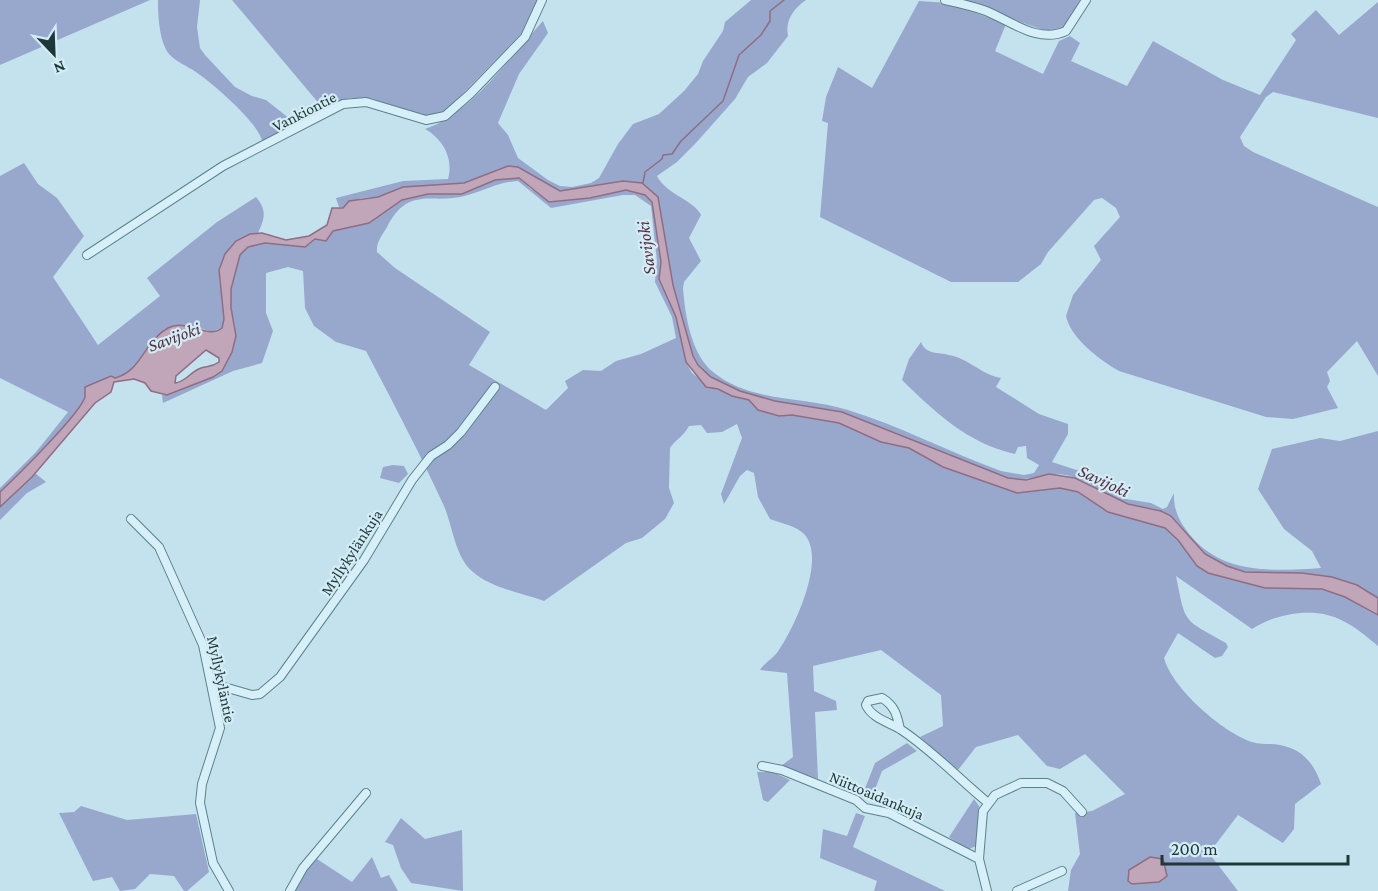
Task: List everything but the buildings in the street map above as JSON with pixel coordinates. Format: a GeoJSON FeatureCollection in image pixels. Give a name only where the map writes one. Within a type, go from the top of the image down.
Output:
{"type":"FeatureCollection","features":[{"type":"Feature","properties":{"kind":"street","name":"Vankiontie"},"geometry":{"type":"LineString","coordinates":[[87,255],[223,166],[343,104],[366,102],[426,120],[445,116],[470,94],[525,36],[542,0]]}},
{"type":"Feature","properties":{"kind":"street"},"geometry":{"type":"LineString","coordinates":[[945,0],[970,5],[1018,27],[1048,36],[1065,31],[1086,0]]}},
{"type":"Feature","properties":{"kind":"street","name":"Myllykylänkuja"},"geometry":{"type":"LineString","coordinates":[[213,690],[224,687],[252,695],[260,694],[280,677],[364,560],[412,480],[431,456],[448,445],[461,432],[495,387]]}},
{"type":"Feature","properties":{"kind":"street","name":"Myllykyläntie"},"geometry":{"type":"LineString","coordinates":[[131,519],[153,540],[164,556],[203,645],[220,728],[202,784],[200,803],[213,863],[229,891]]}},
{"type":"Feature","properties":{"kind":"street"},"geometry":{"type":"LineString","coordinates":[[900,729],[895,710],[890,703],[882,698],[868,701],[866,705],[869,712],[900,729],[929,750],[987,802]]}},
{"type":"Feature","properties":{"kind":"street","name":"Niittoaidankuja"},"geometry":{"type":"LineString","coordinates":[[762,766],[782,770],[856,800],[865,808],[890,813],[979,859]]}},
{"type":"Feature","properties":{"kind":"street"},"geometry":{"type":"LineString","coordinates":[[987,891],[979,859],[983,812],[987,802],[995,795],[1021,783],[1047,783],[1056,786],[1082,812]]}},
{"type":"Feature","properties":{"kind":"street"},"geometry":{"type":"LineString","coordinates":[[291,891],[303,868],[366,793]]}},
{"type":"Feature","properties":{"kind":"street"},"geometry":{"type":"LineString","coordinates":[[1017,891],[1062,871]]}},
{"type":"Feature","properties":{"kind":"shaded area"},"geometry":{"type":"Polygon","coordinates":[[[0,0],[150,0],[0,65],[0,0]]]}},
{"type":"Feature","properties":{"kind":"shaded area"},"geometry":{"type":"Polygon","coordinates":[[[158,0],[200,0],[197,27],[200,48],[205,55],[235,87],[266,100],[290,119],[299,122],[262,141],[253,124],[234,104],[203,77],[169,54],[161,35],[158,0]]]}},
{"type":"Feature","properties":{"kind":"shaded area"},"geometry":{"type":"Polygon","coordinates":[[[232,0],[540,0],[523,32],[444,113],[426,117],[370,98],[350,98],[321,106],[232,0]]]}},
{"type":"Feature","properties":{"kind":"shaded area"},"geometry":{"type":"Polygon","coordinates":[[[751,0],[806,0],[791,16],[788,36],[767,63],[748,77],[735,99],[695,144],[677,162],[657,176],[661,183],[693,205],[701,215],[689,238],[701,261],[684,282],[683,288],[685,310],[694,345],[705,364],[713,372],[728,382],[761,394],[831,406],[867,416],[1001,471],[1024,475],[1034,473],[1039,465],[1027,458],[1026,446],[1018,447],[1015,454],[982,442],[940,415],[902,380],[909,359],[921,342],[929,351],[962,359],[988,374],[1001,378],[996,387],[1039,414],[1068,424],[1068,434],[1052,462],[1092,475],[1112,492],[1126,499],[1151,503],[1163,509],[1167,507],[1174,493],[1176,511],[1181,521],[1204,549],[1218,558],[1251,568],[1286,570],[1321,568],[1312,551],[1284,529],[1258,489],[1272,449],[1320,438],[1340,441],[1378,431],[1378,598],[1368,591],[1335,578],[1299,573],[1253,573],[1222,564],[1199,549],[1176,521],[1164,512],[1128,504],[1074,477],[1051,474],[1023,479],[1008,478],[842,412],[775,401],[740,391],[711,377],[698,365],[693,356],[673,285],[658,197],[608,183],[560,191],[518,167],[508,166],[464,183],[403,187],[378,197],[361,198],[343,208],[339,207],[336,198],[403,181],[448,179],[449,164],[446,150],[437,138],[425,129],[458,111],[474,97],[504,67],[543,21],[548,33],[519,74],[498,123],[508,135],[518,158],[548,180],[560,186],[572,187],[591,183],[599,178],[618,144],[633,124],[659,114],[684,91],[698,74],[703,61],[723,31],[725,22],[751,0]]]}},
{"type":"Feature","properties":{"kind":"shaded area"},"geometry":{"type":"Polygon","coordinates":[[[960,0],[1080,0],[1066,25],[1051,33],[960,0]]]}},
{"type":"Feature","properties":{"kind":"shaded area"},"geometry":{"type":"Polygon","coordinates":[[[919,1],[949,3],[1006,24],[995,51],[1043,74],[1059,41],[1070,36],[1080,43],[1071,61],[1127,86],[1153,41],[1223,80],[1260,95],[1296,40],[1291,34],[1316,10],[1339,35],[1378,2],[1378,118],[1273,92],[1266,97],[1240,137],[1244,146],[1253,152],[1378,207],[1378,376],[1357,341],[1327,372],[1330,381],[1327,387],[1338,408],[1293,419],[1266,417],[1119,371],[1111,366],[1080,341],[1066,316],[1073,295],[1101,260],[1094,246],[1120,217],[1116,208],[1102,198],[1094,200],[1048,252],[1041,264],[1018,282],[951,282],[820,217],[828,123],[822,121],[826,97],[838,67],[872,88],[919,1]]]}},
{"type":"Feature","properties":{"kind":"shaded area"},"geometry":{"type":"Polygon","coordinates":[[[24,163],[38,184],[57,198],[84,236],[53,277],[98,345],[160,296],[147,278],[217,222],[256,197],[264,214],[258,233],[238,244],[221,265],[219,276],[225,317],[222,328],[211,332],[200,328],[147,348],[137,363],[126,373],[115,378],[111,376],[85,388],[85,397],[72,417],[0,492],[0,488],[36,452],[68,412],[0,378],[0,176],[24,163]]]}},
{"type":"Feature","properties":{"kind":"shaded area"},"geometry":{"type":"Polygon","coordinates":[[[519,178],[532,190],[590,198],[626,190],[645,195],[652,202],[661,262],[659,279],[676,317],[686,362],[692,373],[710,387],[749,400],[758,410],[779,416],[792,415],[839,423],[888,444],[909,448],[943,467],[1017,493],[1060,488],[1078,492],[1108,512],[1165,528],[1178,540],[1197,566],[1208,573],[1265,588],[1322,589],[1345,597],[1378,615],[1378,646],[1348,623],[1333,616],[1321,614],[1284,615],[1252,629],[1176,576],[1182,604],[1188,618],[1193,624],[1226,643],[1228,647],[1222,656],[1215,658],[1178,633],[1164,658],[1177,682],[1200,708],[1227,729],[1252,742],[1280,745],[1295,750],[1311,763],[1318,776],[1321,784],[1295,804],[1294,829],[1283,843],[1238,815],[1209,853],[1238,891],[1068,891],[1071,870],[1080,854],[1075,813],[1092,811],[1125,794],[1085,754],[1060,769],[1047,766],[1018,735],[976,747],[958,770],[920,737],[943,726],[941,695],[881,650],[813,666],[814,691],[836,701],[837,710],[815,712],[818,779],[781,766],[793,757],[787,673],[760,670],[777,653],[793,625],[806,592],[812,559],[810,545],[801,531],[770,519],[758,497],[754,473],[747,470],[740,476],[724,504],[721,494],[742,438],[737,424],[722,432],[707,433],[701,425],[689,426],[670,448],[669,488],[674,503],[665,519],[642,538],[626,543],[544,601],[507,590],[480,578],[467,566],[458,550],[444,506],[366,351],[336,342],[314,326],[305,308],[303,271],[288,267],[266,273],[266,313],[273,331],[262,363],[233,371],[163,403],[162,395],[213,377],[235,328],[231,308],[231,289],[240,255],[247,247],[265,243],[305,247],[315,239],[326,241],[333,231],[368,223],[402,200],[428,194],[462,194],[495,180],[519,178]],[[518,181],[456,198],[413,201],[404,205],[395,214],[377,245],[377,252],[395,268],[490,332],[469,365],[546,410],[568,388],[565,381],[583,370],[601,371],[616,361],[641,354],[676,338],[672,317],[655,282],[657,261],[651,206],[635,195],[623,195],[551,208],[518,181]]]}},
{"type":"Feature","properties":{"kind":"shaded area"},"geometry":{"type":"Polygon","coordinates":[[[404,466],[408,474],[399,483],[380,478],[383,467],[404,466]]]}},
{"type":"Feature","properties":{"kind":"shaded area"},"geometry":{"type":"Polygon","coordinates":[[[35,473],[46,482],[27,493],[0,520],[0,507],[35,473]]]}},
{"type":"Feature","properties":{"kind":"shaded area"},"geometry":{"type":"Polygon","coordinates":[[[907,743],[917,751],[882,771],[871,800],[862,796],[875,763],[907,743]]]}},
{"type":"Feature","properties":{"kind":"shaded area"},"geometry":{"type":"Polygon","coordinates":[[[757,772],[773,772],[790,780],[768,802],[763,800],[757,772]]]}},
{"type":"Feature","properties":{"kind":"shaded area"},"geometry":{"type":"Polygon","coordinates":[[[974,799],[979,806],[976,846],[967,850],[949,837],[974,799]]]}},
{"type":"Feature","properties":{"kind":"shaded area"},"geometry":{"type":"Polygon","coordinates":[[[81,806],[127,820],[196,814],[209,872],[187,891],[184,891],[174,876],[150,874],[135,889],[120,891],[112,877],[93,881],[59,813],[74,812],[81,806]]]}},
{"type":"Feature","properties":{"kind":"shaded area"},"geometry":{"type":"Polygon","coordinates":[[[856,813],[865,816],[853,847],[945,891],[874,891],[877,881],[820,858],[823,829],[847,836],[856,813]]]}},
{"type":"Feature","properties":{"kind":"shaded area"},"geometry":{"type":"Polygon","coordinates":[[[401,818],[425,839],[462,830],[463,891],[411,883],[401,868],[393,845],[385,842],[401,818]]]}},
{"type":"Feature","properties":{"kind":"shaded area"},"geometry":{"type":"Polygon","coordinates":[[[372,857],[381,878],[389,875],[398,891],[294,891],[305,871],[317,859],[352,882],[372,857]]]}},
{"type":"Feature","properties":{"kind":"water","name":"Savijoki"},"geometry":{"type":"Polygon","coordinates":[[[508,166],[518,167],[560,191],[623,181],[642,183],[658,197],[673,285],[693,356],[698,365],[711,377],[740,391],[775,401],[842,412],[1008,478],[1026,480],[1049,474],[1075,478],[1128,504],[1161,511],[1171,516],[1205,554],[1227,566],[1245,572],[1302,573],[1332,577],[1357,585],[1378,598],[1378,615],[1345,597],[1322,589],[1265,588],[1208,573],[1197,566],[1178,540],[1165,528],[1108,512],[1078,492],[1060,488],[1017,493],[943,467],[909,448],[881,442],[839,423],[792,415],[779,416],[758,410],[749,400],[706,387],[686,362],[676,317],[659,279],[661,262],[652,202],[645,195],[626,190],[590,198],[549,202],[519,178],[495,180],[462,194],[428,194],[402,200],[369,223],[333,231],[326,241],[315,239],[305,247],[265,243],[248,247],[240,255],[231,289],[231,308],[236,336],[232,352],[222,371],[213,377],[167,395],[151,391],[145,383],[134,379],[114,382],[111,392],[95,403],[32,477],[0,507],[0,492],[72,417],[85,397],[85,387],[111,376],[115,378],[124,374],[137,363],[153,340],[168,328],[182,325],[210,332],[222,328],[224,319],[219,270],[225,254],[236,241],[250,234],[262,233],[286,240],[309,236],[327,225],[332,208],[343,208],[349,201],[378,197],[403,187],[464,183],[508,166]],[[206,350],[176,376],[175,383],[182,381],[197,369],[217,364],[219,358],[206,350]]]}},
{"type":"Feature","properties":{"kind":"water"},"geometry":{"type":"Polygon","coordinates":[[[1150,857],[1163,859],[1167,876],[1159,882],[1132,884],[1128,881],[1129,870],[1150,857]]]}},
{"type":"Feature","properties":{"kind":"waterway"},"geometry":{"type":"LineString","coordinates":[[643,183],[645,172],[662,159],[663,155],[672,154],[681,141],[723,101],[739,55],[761,35],[770,21],[770,11],[784,0]]}}]}
